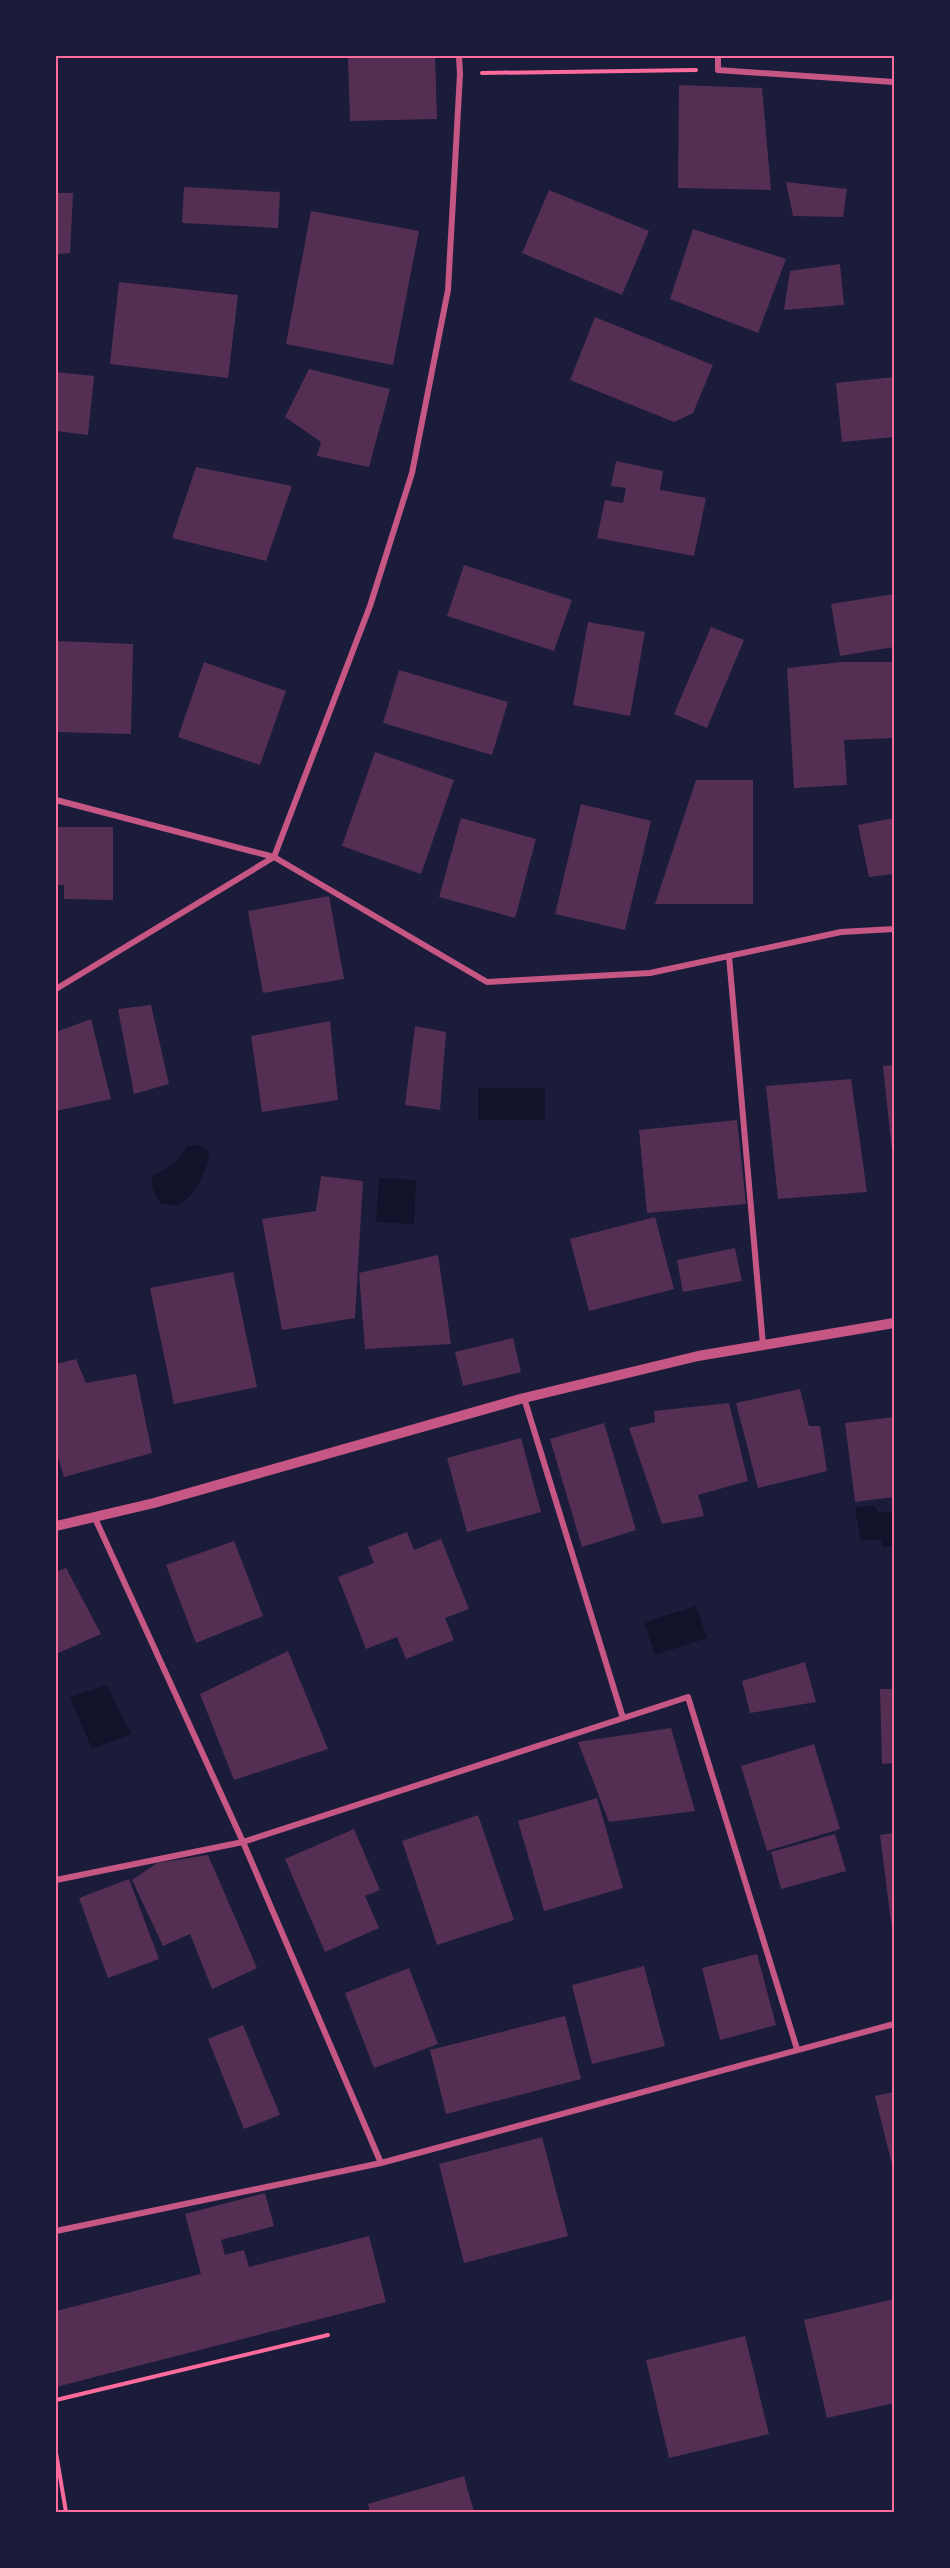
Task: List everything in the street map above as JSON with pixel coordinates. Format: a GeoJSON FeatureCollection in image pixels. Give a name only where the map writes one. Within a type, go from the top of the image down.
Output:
{"type":"FeatureCollection","features":[{"type":"Feature","properties":{"kind":"street"},"geometry":{"type":"LineString","coordinates":[[56,989],[274,857],[370,606],[412,473],[448,290],[460,74],[459,56]]}},
{"type":"Feature","properties":{"kind":"street"},"geometry":{"type":"LineString","coordinates":[[718,56],[718,70],[894,82]]}},
{"type":"Feature","properties":{"kind":"street"},"geometry":{"type":"LineString","coordinates":[[56,800],[274,857],[487,982],[650,973],[841,932],[894,929]]}},
{"type":"Feature","properties":{"kind":"street"},"geometry":{"type":"LineString","coordinates":[[729,956],[763,1345]]}},
{"type":"Feature","properties":{"kind":"street"},"geometry":{"type":"LineString","coordinates":[[56,1526],[154,1503],[524,1398],[698,1356],[894,1323]]}},
{"type":"Feature","properties":{"kind":"street"},"geometry":{"type":"LineString","coordinates":[[524,1398],[623,1718]]}},
{"type":"Feature","properties":{"kind":"street"},"geometry":{"type":"LineString","coordinates":[[94,1516],[243,1842],[381,2163]]}},
{"type":"Feature","properties":{"kind":"street"},"geometry":{"type":"LineString","coordinates":[[56,1880],[243,1842],[688,1697],[797,2049]]}},
{"type":"Feature","properties":{"kind":"street"},"geometry":{"type":"LineString","coordinates":[[56,2231],[381,2163],[894,2024]]}},
{"type":"Feature","properties":{"kind":"path"},"geometry":{"type":"LineString","coordinates":[[460,74],[718,70]]}},
{"type":"Feature","properties":{"kind":"path"},"geometry":{"type":"LineString","coordinates":[[56,2400],[328,2335]]}},
{"type":"Feature","properties":{"kind":"path"},"geometry":{"type":"LineString","coordinates":[[56,2453],[66,2512]]}},
{"type":"Feature","properties":{"kind":"shaded area"},"geometry":{"type":"Polygon","coordinates":[[[478,1088],[545,1088],[545,1120],[478,1120],[478,1088]]]}},
{"type":"Feature","properties":{"kind":"shaded area"},"geometry":{"type":"Polygon","coordinates":[[[198,1145],[209,1151],[203,1175],[194,1191],[182,1203],[172,1205],[160,1203],[151,1186],[153,1175],[173,1164],[187,1146],[198,1145]]]}},
{"type":"Feature","properties":{"kind":"shaded area"},"geometry":{"type":"Polygon","coordinates":[[[379,1178],[416,1180],[414,1224],[376,1222],[379,1178]]]}},
{"type":"Feature","properties":{"kind":"shaded area"},"geometry":{"type":"Polygon","coordinates":[[[874,1505],[878,1513],[894,1511],[894,1546],[882,1547],[881,1539],[861,1541],[855,1508],[874,1505]]]}},
{"type":"Feature","properties":{"kind":"shaded area"},"geometry":{"type":"Polygon","coordinates":[[[696,1606],[707,1638],[655,1655],[644,1622],[696,1606]]]}},
{"type":"Feature","properties":{"kind":"shaded area"},"geometry":{"type":"Polygon","coordinates":[[[107,1685],[131,1734],[92,1749],[70,1697],[107,1685]]]}},
{"type":"Feature","properties":{"kind":"building"},"geometry":{"type":"Polygon","coordinates":[[[348,56],[435,56],[437,119],[350,121],[348,56]]]}},
{"type":"Feature","properties":{"kind":"building"},"geometry":{"type":"Polygon","coordinates":[[[679,85],[762,88],[771,190],[678,188],[679,85]]]}},
{"type":"Feature","properties":{"kind":"building"},"geometry":{"type":"Polygon","coordinates":[[[786,182],[847,189],[843,217],[793,216],[786,182]]]}},
{"type":"Feature","properties":{"kind":"building"},"geometry":{"type":"Polygon","coordinates":[[[184,187],[280,192],[278,228],[182,223],[184,187]]]}},
{"type":"Feature","properties":{"kind":"building"},"geometry":{"type":"Polygon","coordinates":[[[549,190],[649,231],[622,295],[522,253],[549,190]]]}},
{"type":"Feature","properties":{"kind":"building"},"geometry":{"type":"Polygon","coordinates":[[[56,193],[73,193],[70,253],[56,254],[56,193]]]}},
{"type":"Feature","properties":{"kind":"building"},"geometry":{"type":"Polygon","coordinates":[[[311,211],[419,231],[393,365],[286,344],[311,211]]]}},
{"type":"Feature","properties":{"kind":"building"},"geometry":{"type":"Polygon","coordinates":[[[693,229],[786,259],[758,333],[670,299],[693,229]]]}},
{"type":"Feature","properties":{"kind":"building"},"geometry":{"type":"Polygon","coordinates":[[[840,264],[844,305],[784,310],[790,271],[840,264]]]}},
{"type":"Feature","properties":{"kind":"building"},"geometry":{"type":"Polygon","coordinates":[[[119,282],[238,295],[228,378],[110,364],[119,282]]]}},
{"type":"Feature","properties":{"kind":"building"},"geometry":{"type":"Polygon","coordinates":[[[595,317],[713,365],[693,413],[674,422],[570,380],[595,317]]]}},
{"type":"Feature","properties":{"kind":"building"},"geometry":{"type":"Polygon","coordinates":[[[309,369],[390,389],[369,467],[317,456],[321,442],[285,417],[309,369]]]}},
{"type":"Feature","properties":{"kind":"building"},"geometry":{"type":"Polygon","coordinates":[[[56,372],[94,376],[88,435],[56,431],[56,372]]]}},
{"type":"Feature","properties":{"kind":"building"},"geometry":{"type":"Polygon","coordinates":[[[894,377],[894,437],[842,442],[836,383],[894,377]]]}},
{"type":"Feature","properties":{"kind":"building"},"geometry":{"type":"Polygon","coordinates":[[[616,461],[663,471],[660,490],[706,498],[694,556],[597,538],[605,500],[623,503],[626,488],[611,486],[616,461]]]}},
{"type":"Feature","properties":{"kind":"building"},"geometry":{"type":"Polygon","coordinates":[[[196,467],[292,486],[266,561],[172,538],[196,467]]]}},
{"type":"Feature","properties":{"kind":"building"},"geometry":{"type":"Polygon","coordinates":[[[464,565],[572,600],[554,651],[447,616],[464,565]]]}},
{"type":"Feature","properties":{"kind":"building"},"geometry":{"type":"Polygon","coordinates":[[[894,594],[894,647],[840,656],[831,604],[894,594]]]}},
{"type":"Feature","properties":{"kind":"building"},"geometry":{"type":"Polygon","coordinates":[[[588,622],[645,632],[630,716],[573,705],[588,622]]]}},
{"type":"Feature","properties":{"kind":"building"},"geometry":{"type":"Polygon","coordinates":[[[711,627],[744,640],[707,728],[674,714],[711,627]]]}},
{"type":"Feature","properties":{"kind":"building"},"geometry":{"type":"Polygon","coordinates":[[[56,641],[133,644],[131,734],[56,732],[56,641]]]}},
{"type":"Feature","properties":{"kind":"building"},"geometry":{"type":"Polygon","coordinates":[[[204,662],[286,691],[260,765],[178,737],[204,662]]]}},
{"type":"Feature","properties":{"kind":"building"},"geometry":{"type":"Polygon","coordinates":[[[842,662],[894,662],[894,738],[844,740],[847,785],[794,788],[787,668],[842,662]]]}},
{"type":"Feature","properties":{"kind":"building"},"geometry":{"type":"Polygon","coordinates":[[[399,670],[508,702],[492,755],[383,723],[399,670]]]}},
{"type":"Feature","properties":{"kind":"building"},"geometry":{"type":"Polygon","coordinates":[[[375,752],[454,780],[421,874],[342,846],[375,752]]]}},
{"type":"Feature","properties":{"kind":"building"},"geometry":{"type":"Polygon","coordinates":[[[696,780],[753,780],[753,904],[655,904],[696,780]]]}},
{"type":"Feature","properties":{"kind":"building"},"geometry":{"type":"Polygon","coordinates":[[[581,804],[651,821],[625,930],[555,914],[581,804]]]}},
{"type":"Feature","properties":{"kind":"building"},"geometry":{"type":"Polygon","coordinates":[[[461,818],[536,839],[515,918],[439,897],[461,818]]]}},
{"type":"Feature","properties":{"kind":"building"},"geometry":{"type":"Polygon","coordinates":[[[894,818],[894,874],[869,877],[858,825],[894,818]]]}},
{"type":"Feature","properties":{"kind":"building"},"geometry":{"type":"Polygon","coordinates":[[[56,827],[113,827],[113,900],[64,899],[64,885],[56,885],[56,827]]]}},
{"type":"Feature","properties":{"kind":"building"},"geometry":{"type":"Polygon","coordinates":[[[329,896],[344,979],[263,993],[248,911],[329,896]]]}},
{"type":"Feature","properties":{"kind":"building"},"geometry":{"type":"Polygon","coordinates":[[[151,1005],[169,1084],[134,1094],[118,1009],[151,1005]]]}},
{"type":"Feature","properties":{"kind":"building"},"geometry":{"type":"Polygon","coordinates":[[[91,1019],[111,1099],[56,1111],[56,1032],[91,1019]]]}},
{"type":"Feature","properties":{"kind":"building"},"geometry":{"type":"Polygon","coordinates":[[[330,1021],[338,1100],[262,1112],[251,1036],[330,1021]]]}},
{"type":"Feature","properties":{"kind":"building"},"geometry":{"type":"Polygon","coordinates":[[[415,1026],[446,1032],[440,1110],[405,1105],[415,1026]]]}},
{"type":"Feature","properties":{"kind":"building"},"geometry":{"type":"Polygon","coordinates":[[[894,1065],[894,1160],[893,1160],[883,1066],[894,1065]]]}},
{"type":"Feature","properties":{"kind":"building"},"geometry":{"type":"Polygon","coordinates":[[[851,1079],[867,1192],[778,1199],[766,1086],[851,1079]]]}},
{"type":"Feature","properties":{"kind":"building"},"geometry":{"type":"Polygon","coordinates":[[[737,1120],[746,1204],[647,1213],[639,1130],[737,1120]]]}},
{"type":"Feature","properties":{"kind":"building"},"geometry":{"type":"Polygon","coordinates":[[[321,1176],[363,1181],[355,1318],[282,1330],[262,1219],[316,1211],[321,1176]]]}},
{"type":"Feature","properties":{"kind":"building"},"geometry":{"type":"Polygon","coordinates":[[[655,1217],[674,1289],[589,1311],[570,1239],[655,1217]]]}},
{"type":"Feature","properties":{"kind":"building"},"geometry":{"type":"Polygon","coordinates":[[[735,1248],[742,1281],[683,1292],[677,1260],[735,1248]]]}},
{"type":"Feature","properties":{"kind":"building"},"geometry":{"type":"Polygon","coordinates":[[[438,1255],[451,1344],[365,1349],[359,1273],[438,1255]]]}},
{"type":"Feature","properties":{"kind":"building"},"geometry":{"type":"Polygon","coordinates":[[[233,1272],[257,1387],[174,1404],[150,1288],[233,1272]]]}},
{"type":"Feature","properties":{"kind":"building"},"geometry":{"type":"Polygon","coordinates":[[[513,1338],[521,1372],[463,1386],[455,1352],[513,1338]]]}},
{"type":"Feature","properties":{"kind":"building"},"geometry":{"type":"Polygon","coordinates":[[[76,1359],[86,1383],[136,1374],[152,1453],[64,1477],[56,1450],[56,1364],[76,1359]]]}},
{"type":"Feature","properties":{"kind":"building"},"geometry":{"type":"Polygon","coordinates":[[[800,1389],[809,1426],[820,1426],[827,1471],[758,1488],[736,1403],[800,1389]]]}},
{"type":"Feature","properties":{"kind":"building"},"geometry":{"type":"Polygon","coordinates":[[[729,1403],[748,1481],[698,1495],[704,1516],[662,1524],[629,1428],[655,1422],[654,1411],[729,1403]]]}},
{"type":"Feature","properties":{"kind":"building"},"geometry":{"type":"Polygon","coordinates":[[[894,1417],[894,1497],[855,1502],[845,1423],[894,1417]]]}},
{"type":"Feature","properties":{"kind":"building"},"geometry":{"type":"Polygon","coordinates":[[[604,1423],[636,1530],[582,1547],[550,1439],[604,1423]]]}},
{"type":"Feature","properties":{"kind":"building"},"geometry":{"type":"Polygon","coordinates":[[[521,1438],[541,1512],[467,1532],[447,1458],[521,1438]]]}},
{"type":"Feature","properties":{"kind":"building"},"geometry":{"type":"Polygon","coordinates":[[[407,1532],[414,1550],[441,1539],[469,1609],[445,1618],[454,1640],[406,1659],[397,1637],[366,1649],[338,1577],[374,1563],[368,1547],[407,1532]]]}},
{"type":"Feature","properties":{"kind":"building"},"geometry":{"type":"Polygon","coordinates":[[[234,1541],[263,1616],[196,1643],[166,1565],[234,1541]]]}},
{"type":"Feature","properties":{"kind":"building"},"geometry":{"type":"Polygon","coordinates":[[[66,1568],[101,1634],[56,1654],[56,1572],[66,1568]]]}},
{"type":"Feature","properties":{"kind":"building"},"geometry":{"type":"Polygon","coordinates":[[[288,1651],[328,1749],[234,1780],[200,1694],[288,1651]]]}},
{"type":"Feature","properties":{"kind":"building"},"geometry":{"type":"Polygon","coordinates":[[[805,1662],[816,1702],[750,1713],[742,1681],[805,1662]]]}},
{"type":"Feature","properties":{"kind":"building"},"geometry":{"type":"Polygon","coordinates":[[[880,1689],[894,1689],[894,1763],[882,1764],[880,1689]]]}},
{"type":"Feature","properties":{"kind":"building"},"geometry":{"type":"Polygon","coordinates":[[[671,1728],[695,1811],[609,1822],[578,1742],[671,1728]]]}},
{"type":"Feature","properties":{"kind":"building"},"geometry":{"type":"Polygon","coordinates":[[[814,1744],[840,1829],[767,1851],[741,1766],[814,1744]]]}},
{"type":"Feature","properties":{"kind":"building"},"geometry":{"type":"Polygon","coordinates":[[[597,1798],[623,1888],[544,1911],[518,1821],[597,1798]]]}},
{"type":"Feature","properties":{"kind":"building"},"geometry":{"type":"Polygon","coordinates":[[[478,1815],[514,1920],[437,1945],[402,1841],[478,1815]]]}},
{"type":"Feature","properties":{"kind":"building"},"geometry":{"type":"Polygon","coordinates":[[[354,1829],[380,1890],[365,1896],[379,1928],[325,1952],[285,1859],[354,1829]]]}},
{"type":"Feature","properties":{"kind":"building"},"geometry":{"type":"Polygon","coordinates":[[[894,1833],[894,1937],[893,1937],[880,1835],[894,1833]]]}},
{"type":"Feature","properties":{"kind":"building"},"geometry":{"type":"Polygon","coordinates":[[[835,1834],[846,1871],[781,1889],[771,1852],[835,1834]]]}},
{"type":"Feature","properties":{"kind":"building"},"geometry":{"type":"Polygon","coordinates":[[[208,1855],[257,1968],[212,1989],[190,1934],[163,1946],[132,1880],[157,1863],[208,1855]]]}},
{"type":"Feature","properties":{"kind":"building"},"geometry":{"type":"Polygon","coordinates":[[[129,1879],[159,1959],[108,1978],[79,1898],[129,1879]]]}},
{"type":"Feature","properties":{"kind":"building"},"geometry":{"type":"Polygon","coordinates":[[[757,1954],[776,2025],[720,2040],[702,1968],[757,1954]]]}},
{"type":"Feature","properties":{"kind":"building"},"geometry":{"type":"Polygon","coordinates":[[[644,1966],[665,2046],[592,2064],[572,1985],[644,1966]]]}},
{"type":"Feature","properties":{"kind":"building"},"geometry":{"type":"Polygon","coordinates":[[[409,1968],[438,2044],[374,2068],[345,1993],[409,1968]]]}},
{"type":"Feature","properties":{"kind":"building"},"geometry":{"type":"Polygon","coordinates":[[[565,2016],[581,2079],[446,2114],[430,2050],[565,2016]]]}},
{"type":"Feature","properties":{"kind":"building"},"geometry":{"type":"Polygon","coordinates":[[[243,2025],[280,2115],[244,2129],[208,2039],[243,2025]]]}},
{"type":"Feature","properties":{"kind":"building"},"geometry":{"type":"Polygon","coordinates":[[[894,2092],[894,2173],[875,2096],[894,2092]]]}},
{"type":"Feature","properties":{"kind":"building"},"geometry":{"type":"Polygon","coordinates":[[[542,2137],[568,2236],[464,2263],[439,2164],[542,2137]]]}},
{"type":"Feature","properties":{"kind":"building"},"geometry":{"type":"Polygon","coordinates":[[[265,2193],[274,2226],[221,2240],[225,2255],[244,2250],[249,2267],[369,2236],[386,2302],[56,2387],[56,2311],[201,2274],[185,2214],[265,2193]]]}},
{"type":"Feature","properties":{"kind":"building"},"geometry":{"type":"Polygon","coordinates":[[[894,2299],[894,2403],[827,2418],[804,2320],[894,2299]]]}},
{"type":"Feature","properties":{"kind":"building"},"geometry":{"type":"Polygon","coordinates":[[[745,2336],[769,2434],[669,2458],[646,2360],[745,2336]]]}},
{"type":"Feature","properties":{"kind":"building"},"geometry":{"type":"Polygon","coordinates":[[[464,2476],[474,2512],[370,2512],[368,2504],[464,2476]]]}}]}
